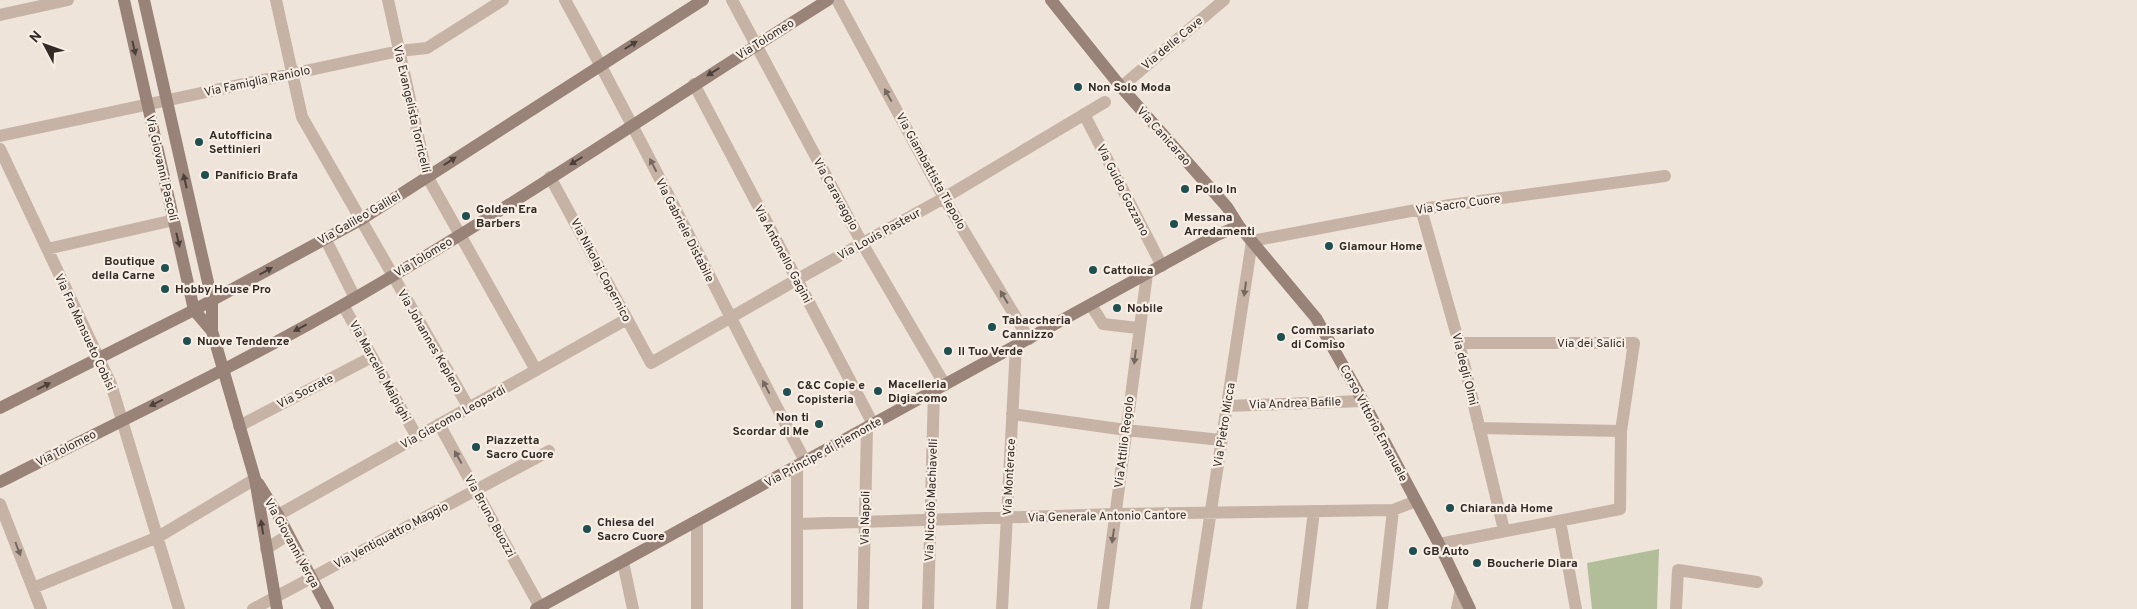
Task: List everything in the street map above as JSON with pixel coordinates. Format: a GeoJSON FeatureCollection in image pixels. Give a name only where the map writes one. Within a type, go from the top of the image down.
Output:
{"type":"FeatureCollection","features":[{"type":"Feature","properties":{"kind":"street"},"geometry":{"type":"LineString","coordinates":[[0,15],[68,0]]}},
{"type":"Feature","properties":{"kind":"street","name":"Via Giovanni Pascoli"},"geometry":{"type":"LineString","coordinates":[[124,0],[194,310],[212,331]]}},
{"type":"Feature","properties":{"kind":"street","name":"Via Giovanni Pascoli"},"geometry":{"type":"LineString","coordinates":[[144,0],[212,300],[212,331],[238,426],[255,479],[276,603]]}},
{"type":"Feature","properties":{"kind":"street","name":"Via Johannes Keplero"},"geometry":{"type":"LineString","coordinates":[[276,0],[302,117],[469,408]]}},
{"type":"Feature","properties":{"kind":"street","name":"Via Evangelista Torricelli"},"geometry":{"type":"LineString","coordinates":[[388,0],[427,176],[536,370]]}},
{"type":"Feature","properties":{"kind":"street","name":"Via Famiglia Raniolo"},"geometry":{"type":"LineString","coordinates":[[0,136],[399,51],[427,48],[504,0]]}},
{"type":"Feature","properties":{"kind":"street","name":"Via Gabriele Distabile"},"geometry":{"type":"LineString","coordinates":[[565,0],[601,64],[730,318],[801,464]]}},
{"type":"Feature","properties":{"kind":"street","name":"Via Galileo Galilei"},"geometry":{"type":"LineString","coordinates":[[0,408],[194,310],[362,219],[703,0]]}},
{"type":"Feature","properties":{"kind":"street","name":"Via Caravaggio"},"geometry":{"type":"LineString","coordinates":[[732,0],[940,388]]}},
{"type":"Feature","properties":{"kind":"street","name":"Via Tolomeo"},"geometry":{"type":"LineString","coordinates":[[0,482],[223,370],[343,305],[461,235],[694,84],[828,0]]}},
{"type":"Feature","properties":{"kind":"street","name":"Via Giambattista Tiepolo"},"geometry":{"type":"LineString","coordinates":[[837,0],[944,198],[1029,339]]}},
{"type":"Feature","properties":{"kind":"street","name":"Via Canicarao"},"geometry":{"type":"LineString","coordinates":[[1051,0],[1120,87],[1227,207],[1239,226]]}},
{"type":"Feature","properties":{"kind":"street","name":"Via delle Cave"},"geometry":{"type":"LineString","coordinates":[[1120,87],[1224,0]]}},
{"type":"Feature","properties":{"kind":"street","name":"Via Antonello Gagini"},"geometry":{"type":"LineString","coordinates":[[694,84],[870,426]]}},
{"type":"Feature","properties":{"kind":"street","name":"Via Louis Pasteur"},"geometry":{"type":"LineString","coordinates":[[651,363],[944,198],[1105,102]]}},
{"type":"Feature","properties":{"kind":"street","name":"Via Guido Gozzano"},"geometry":{"type":"LineString","coordinates":[[1084,114],[1162,266]]}},
{"type":"Feature","properties":{"kind":"street","name":"Via Fra Mansueto Cobisi"},"geometry":{"type":"LineString","coordinates":[[0,149],[111,384],[179,609]]}},
{"type":"Feature","properties":{"kind":"street","name":"Via Sacro Cuore"},"geometry":{"type":"LineString","coordinates":[[1252,241],[1421,209],[1665,176]]}},
{"type":"Feature","properties":{"kind":"street","name":"Via Nikolaj Copernico"},"geometry":{"type":"LineString","coordinates":[[550,177],[651,363]]}},
{"type":"Feature","properties":{"kind":"street","name":"Via degli Olmi"},"geometry":{"type":"LineString","coordinates":[[1421,209],[1459,343],[1504,530]]}},
{"type":"Feature","properties":{"kind":"street"},"geometry":{"type":"LineString","coordinates":[[47,249],[174,220]]}},
{"type":"Feature","properties":{"kind":"street","name":"Corso Vittorio Emanuele"},"geometry":{"type":"LineString","coordinates":[[1239,226],[1316,318],[1363,401],[1439,544],[1470,609]]}},
{"type":"Feature","properties":{"kind":"street","name":"Via Principe di Piemonte"},"geometry":{"type":"LineString","coordinates":[[544,607],[622,562],[1217,235],[1239,226]]}},
{"type":"Feature","properties":{"kind":"street"},"geometry":{"type":"LineString","coordinates":[[325,238],[355,298]]}},
{"type":"Feature","properties":{"kind":"street","name":"Via Pietro Micca"},"geometry":{"type":"LineString","coordinates":[[1196,609],[1252,241]]}},
{"type":"Feature","properties":{"kind":"street","name":"Via Attilio Regolo"},"geometry":{"type":"LineString","coordinates":[[1103,609],[1138,328],[1147,274]]}},
{"type":"Feature","properties":{"kind":"street","name":"Via Marcello Malpighi"},"geometry":{"type":"LineString","coordinates":[[343,305],[417,438]]}},
{"type":"Feature","properties":{"kind":"street"},"geometry":{"type":"LineString","coordinates":[[1091,305],[1103,324],[1138,328]]}},
{"type":"Feature","properties":{"kind":"street","name":"Via Giacomo Leopardi"},"geometry":{"type":"LineString","coordinates":[[278,515],[627,319]]}},
{"type":"Feature","properties":{"kind":"street","name":"Via dei Salici"},"geometry":{"type":"LineString","coordinates":[[1439,544],[1620,509],[1621,431],[1634,343],[1459,343]]}},
{"type":"Feature","properties":{"kind":"street","name":"Via Monterace"},"geometry":{"type":"LineString","coordinates":[[1002,609],[1016,346]]}},
{"type":"Feature","properties":{"kind":"street","name":"Via Socrate"},"geometry":{"type":"LineString","coordinates":[[238,426],[372,357]]}},
{"type":"Feature","properties":{"kind":"street","name":"Via Niccolò Machiavelli"},"geometry":{"type":"LineString","coordinates":[[928,609],[931,521],[940,388]]}},
{"type":"Feature","properties":{"kind":"street","name":"Via Andrea Bafile"},"geometry":{"type":"LineString","coordinates":[[1228,406],[1363,401]]}},
{"type":"Feature","properties":{"kind":"street"},"geometry":{"type":"LineString","coordinates":[[1012,414],[1126,430],[1221,440]]}},
{"type":"Feature","properties":{"kind":"street","name":"Via Bruno Buozzi"},"geometry":{"type":"LineString","coordinates":[[440,424],[544,607]]}},
{"type":"Feature","properties":{"kind":"street","name":"Via Napoli"},"geometry":{"type":"LineString","coordinates":[[863,609],[870,426]]}},
{"type":"Feature","properties":{"kind":"street"},"geometry":{"type":"LineString","coordinates":[[1479,428],[1621,431]]}},
{"type":"Feature","properties":{"kind":"street","name":"Via Ventiquattro Maggio"},"geometry":{"type":"LineString","coordinates":[[253,609],[276,603],[311,577],[549,450]]}},
{"type":"Feature","properties":{"kind":"street"},"geometry":{"type":"LineString","coordinates":[[797,609],[797,524],[801,464]]}},
{"type":"Feature","properties":{"kind":"street"},"geometry":{"type":"LineString","coordinates":[[33,588],[158,537],[255,479]]}},
{"type":"Feature","properties":{"kind":"street","name":"Via Giovanni Verga"},"geometry":{"type":"LineString","coordinates":[[255,479],[278,515],[328,609]]}},
{"type":"Feature","properties":{"kind":"street","name":"Via Generale Antonio Cantore"},"geometry":{"type":"LineString","coordinates":[[797,524],[1007,519],[1116,514],[1393,510],[1416,501]]}},
{"type":"Feature","properties":{"kind":"street"},"geometry":{"type":"LineString","coordinates":[[0,504],[41,609]]}},
{"type":"Feature","properties":{"kind":"street"},"geometry":{"type":"LineString","coordinates":[[1382,609],[1393,510]]}},
{"type":"Feature","properties":{"kind":"street"},"geometry":{"type":"LineString","coordinates":[[1302,609],[1314,511]]}},
{"type":"Feature","properties":{"kind":"street"},"geometry":{"type":"LineString","coordinates":[[697,521],[697,609]]}},
{"type":"Feature","properties":{"kind":"street"},"geometry":{"type":"LineString","coordinates":[[1560,521],[1576,609]]}},
{"type":"Feature","properties":{"kind":"street"},"geometry":{"type":"LineString","coordinates":[[266,549],[288,535]]}},
{"type":"Feature","properties":{"kind":"street"},"geometry":{"type":"LineString","coordinates":[[622,562],[633,609]]}},
{"type":"Feature","properties":{"kind":"street"},"geometry":{"type":"LineString","coordinates":[[1676,609],[1678,570],[1757,582]]}},
{"type":"Feature","properties":{"kind":"street"},"geometry":{"type":"LineString","coordinates":[[1457,609],[1461,589]]}},
{"type":"Feature","properties":{"kind":"green space"},"geometry":{"type":"Polygon","coordinates":[[[1659,549],[1657,609],[1592,609],[1587,563],[1659,549]]]}},
{"type":"Feature","properties":{"kind":"place","name":"Non Solo Moda"},"geometry":{"type":"Point","coordinates":[1078,87]}},
{"type":"Feature","properties":{"kind":"place","name":"Autofficina Settinieri"},"geometry":{"type":"Point","coordinates":[199,142]}},
{"type":"Feature","properties":{"kind":"place","name":"Panificio Brafa"},"geometry":{"type":"Point","coordinates":[205,175]}},
{"type":"Feature","properties":{"kind":"place","name":"Pollo In"},"geometry":{"type":"Point","coordinates":[1185,189]}},
{"type":"Feature","properties":{"kind":"place","name":"Golden Era Barbers"},"geometry":{"type":"Point","coordinates":[466,216]}},
{"type":"Feature","properties":{"kind":"place","name":"Messana Arredamenti"},"geometry":{"type":"Point","coordinates":[1174,224]}},
{"type":"Feature","properties":{"kind":"place","name":"Glamour Home"},"geometry":{"type":"Point","coordinates":[1329,246]}},
{"type":"Feature","properties":{"kind":"place","name":"Boutique della Carne"},"geometry":{"type":"Point","coordinates":[165,268]}},
{"type":"Feature","properties":{"kind":"place","name":"Cattolica"},"geometry":{"type":"Point","coordinates":[1093,270]}},
{"type":"Feature","properties":{"kind":"place","name":"Hobby House Pro"},"geometry":{"type":"Point","coordinates":[165,289]}},
{"type":"Feature","properties":{"kind":"place","name":"Nobile"},"geometry":{"type":"Point","coordinates":[1117,308]}},
{"type":"Feature","properties":{"kind":"place","name":"Tabaccheria Cannizzo"},"geometry":{"type":"Point","coordinates":[992,327]}},
{"type":"Feature","properties":{"kind":"place","name":"Commissariato di Comiso"},"geometry":{"type":"Point","coordinates":[1281,337]}},
{"type":"Feature","properties":{"kind":"place","name":"Nuove Tendenze"},"geometry":{"type":"Point","coordinates":[187,341]}},
{"type":"Feature","properties":{"kind":"place","name":"Il Tuo Verde"},"geometry":{"type":"Point","coordinates":[948,351]}},
{"type":"Feature","properties":{"kind":"place","name":"Macelleria Digiacomo"},"geometry":{"type":"Point","coordinates":[878,391]}},
{"type":"Feature","properties":{"kind":"place","name":"C&C Copie e Copisteria"},"geometry":{"type":"Point","coordinates":[787,392]}},
{"type":"Feature","properties":{"kind":"place","name":"Non ti Scordar di Me"},"geometry":{"type":"Point","coordinates":[819,424]}},
{"type":"Feature","properties":{"kind":"place","name":"Piazzetta Sacro Cuore"},"geometry":{"type":"Point","coordinates":[476,447]}},
{"type":"Feature","properties":{"kind":"place","name":"Chiarandà Home"},"geometry":{"type":"Point","coordinates":[1450,508]}},
{"type":"Feature","properties":{"kind":"place","name":"Chiesa del Sacro Cuore"},"geometry":{"type":"Point","coordinates":[587,529]}},
{"type":"Feature","properties":{"kind":"place","name":"GB Auto"},"geometry":{"type":"Point","coordinates":[1413,551]}},
{"type":"Feature","properties":{"kind":"place","name":"Boucherie Diara"},"geometry":{"type":"Point","coordinates":[1477,563]}}]}
